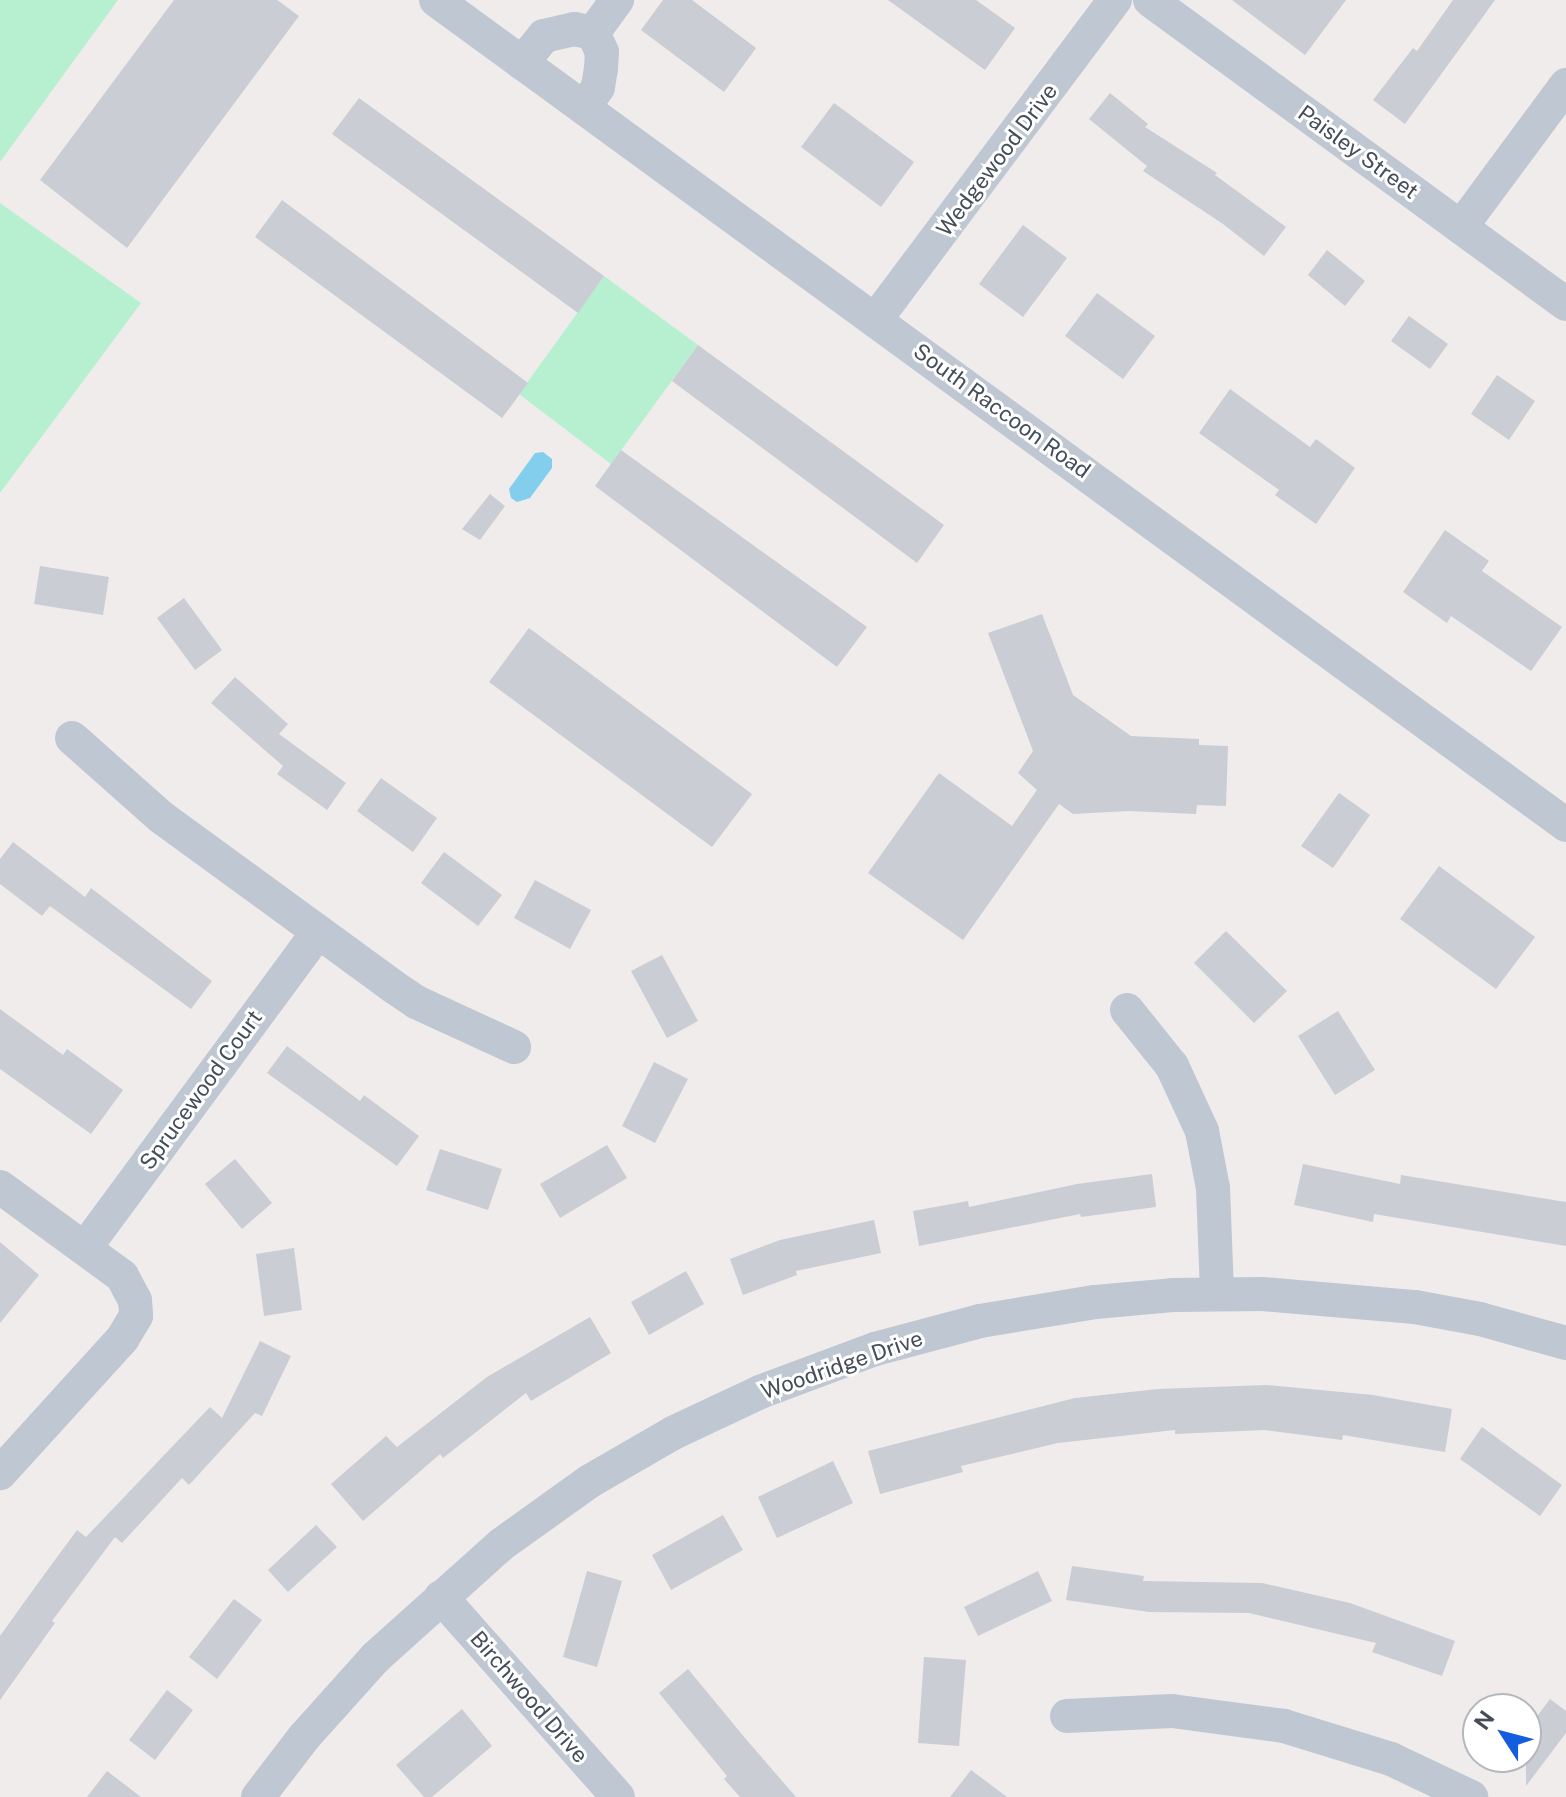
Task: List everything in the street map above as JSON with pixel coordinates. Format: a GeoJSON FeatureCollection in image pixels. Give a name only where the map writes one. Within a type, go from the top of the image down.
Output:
{"type":"FeatureCollection","features":[{"type":"Feature","properties":{"kind":"street","name":"South Raccoon Road"},"geometry":{"type":"LineString","coordinates":[[436,0],[1566,825]]}},
{"type":"Feature","properties":{"kind":"street"},"geometry":{"type":"LineString","coordinates":[[593,33],[617,0]]}},
{"type":"Feature","properties":{"kind":"street","name":"Wedgewood Drive"},"geometry":{"type":"LineString","coordinates":[[876,319],[1115,0]]}},
{"type":"Feature","properties":{"kind":"street","name":"Paisley Street"},"geometry":{"type":"LineString","coordinates":[[1150,0],[1566,304]]}},
{"type":"Feature","properties":{"kind":"street"},"geometry":{"type":"LineString","coordinates":[[522,63],[544,36],[574,29],[593,33]]}},
{"type":"Feature","properties":{"kind":"street"},"geometry":{"type":"LineString","coordinates":[[584,108],[598,87],[601,69],[602,52],[593,33]]}},
{"type":"Feature","properties":{"kind":"street"},"geometry":{"type":"LineString","coordinates":[[1461,227],[1566,85]]}},
{"type":"Feature","properties":{"kind":"street"},"geometry":{"type":"LineString","coordinates":[[72,738],[161,817],[416,1002],[514,1047]]}},
{"type":"Feature","properties":{"kind":"street","name":"Sprucewood Court"},"geometry":{"type":"LineString","coordinates":[[85,1248],[318,932]]}},
{"type":"Feature","properties":{"kind":"street"},"geometry":{"type":"LineString","coordinates":[[1127,1010],[1172,1066],[1202,1131],[1213,1188],[1217,1294]]}},
{"type":"Feature","properties":{"kind":"street"},"geometry":{"type":"LineString","coordinates":[[0,1187],[122,1276],[131,1290],[136,1316],[133,1325],[0,1473]]}},
{"type":"Feature","properties":{"kind":"street","name":"Woodridge Drive"},"geometry":{"type":"LineString","coordinates":[[258,1797],[305,1736],[376,1657],[502,1544],[590,1481],[673,1433],[760,1392],[875,1349],[980,1321],[1095,1302],[1217,1294],[1351,1299],[1415,1307],[1480,1319],[1566,1343]]}},
{"type":"Feature","properties":{"kind":"street","name":"Birchwood Drive"},"geometry":{"type":"LineString","coordinates":[[441,1597],[618,1797]]}},
{"type":"Feature","properties":{"kind":"street"},"geometry":{"type":"LineString","coordinates":[[1067,1716],[1172,1711],[1284,1726],[1391,1759],[1471,1797]]}},
{"type":"Feature","properties":{"kind":"green space"},"geometry":{"type":"Polygon","coordinates":[[[0,0],[118,0],[0,162],[0,0]]]}},
{"type":"Feature","properties":{"kind":"green space"},"geometry":{"type":"Polygon","coordinates":[[[0,203],[141,303],[0,493],[0,203]]]}},
{"type":"Feature","properties":{"kind":"green space"},"geometry":{"type":"Polygon","coordinates":[[[604,276],[698,345],[611,464],[519,394],[604,276]]]}},
{"type":"Feature","properties":{"kind":"water"},"geometry":{"type":"Polygon","coordinates":[[[543,452],[552,459],[552,468],[530,498],[517,502],[511,498],[509,489],[535,453],[543,452]]]}},
{"type":"Feature","properties":{"kind":"building"},"geometry":{"type":"Polygon","coordinates":[[[174,0],[277,0],[299,16],[127,248],[40,180],[174,0]]]}},
{"type":"Feature","properties":{"kind":"building"},"geometry":{"type":"Polygon","coordinates":[[[663,0],[692,0],[756,48],[724,92],[641,30],[663,0]]]}},
{"type":"Feature","properties":{"kind":"building"},"geometry":{"type":"Polygon","coordinates":[[[888,0],[976,0],[1015,28],[985,70],[888,0]]]}},
{"type":"Feature","properties":{"kind":"building"},"geometry":{"type":"Polygon","coordinates":[[[1232,0],[1346,0],[1305,55],[1232,0]]]}},
{"type":"Feature","properties":{"kind":"building"},"geometry":{"type":"Polygon","coordinates":[[[1453,0],[1495,0],[1405,124],[1373,100],[1413,48],[1417,51],[1453,0]]]}},
{"type":"Feature","properties":{"kind":"building"},"geometry":{"type":"Polygon","coordinates":[[[1110,93],[1148,124],[1145,127],[1217,173],[1215,175],[1286,227],[1264,256],[1223,224],[1143,171],[1147,166],[1089,119],[1110,93]]]}},
{"type":"Feature","properties":{"kind":"building"},"geometry":{"type":"Polygon","coordinates":[[[359,98],[604,276],[578,313],[332,134],[359,98]]]}},
{"type":"Feature","properties":{"kind":"building"},"geometry":{"type":"Polygon","coordinates":[[[834,103],[914,162],[881,207],[801,147],[834,103]]]}},
{"type":"Feature","properties":{"kind":"building"},"geometry":{"type":"Polygon","coordinates":[[[282,200],[528,383],[502,418],[255,237],[282,200]]]}},
{"type":"Feature","properties":{"kind":"building"},"geometry":{"type":"Polygon","coordinates":[[[1023,225],[1067,258],[1023,317],[979,284],[1023,225]]]}},
{"type":"Feature","properties":{"kind":"building"},"geometry":{"type":"Polygon","coordinates":[[[1327,250],[1365,281],[1345,306],[1308,275],[1327,250]]]}},
{"type":"Feature","properties":{"kind":"building"},"geometry":{"type":"Polygon","coordinates":[[[1097,293],[1155,336],[1123,379],[1065,336],[1097,293]]]}},
{"type":"Feature","properties":{"kind":"building"},"geometry":{"type":"Polygon","coordinates":[[[1409,316],[1448,344],[1430,369],[1391,341],[1409,316]]]}},
{"type":"Feature","properties":{"kind":"building"},"geometry":{"type":"Polygon","coordinates":[[[698,345],[944,525],[917,563],[672,381],[698,345]]]}},
{"type":"Feature","properties":{"kind":"building"},"geometry":{"type":"Polygon","coordinates":[[[1497,375],[1535,401],[1509,440],[1471,414],[1497,375]]]}},
{"type":"Feature","properties":{"kind":"building"},"geometry":{"type":"Polygon","coordinates":[[[1230,389],[1310,447],[1316,439],[1355,468],[1316,524],[1275,495],[1279,490],[1199,433],[1230,389]]]}},
{"type":"Feature","properties":{"kind":"building"},"geometry":{"type":"Polygon","coordinates":[[[621,450],[867,627],[837,667],[595,486],[621,450]]]}},
{"type":"Feature","properties":{"kind":"building"},"geometry":{"type":"Polygon","coordinates":[[[490,494],[505,506],[480,540],[462,529],[490,494]]]}},
{"type":"Feature","properties":{"kind":"building"},"geometry":{"type":"Polygon","coordinates":[[[1445,530],[1489,561],[1482,571],[1562,627],[1531,671],[1451,616],[1447,623],[1403,592],[1445,530]]]}},
{"type":"Feature","properties":{"kind":"building"},"geometry":{"type":"Polygon","coordinates":[[[40,566],[109,577],[103,615],[34,604],[40,566]]]}},
{"type":"Feature","properties":{"kind":"building"},"geometry":{"type":"Polygon","coordinates":[[[184,598],[222,650],[195,670],[157,618],[184,598]]]}},
{"type":"Feature","properties":{"kind":"building"},"geometry":{"type":"Polygon","coordinates":[[[1042,614],[1073,695],[1131,736],[1199,739],[1199,745],[1228,746],[1226,806],[1197,805],[1196,814],[1128,811],[1073,814],[1059,804],[963,940],[868,873],[939,773],[1012,826],[1037,790],[1018,773],[1033,751],[988,633],[1042,614]]]}},
{"type":"Feature","properties":{"kind":"building"},"geometry":{"type":"Polygon","coordinates":[[[529,628],[752,794],[712,847],[489,682],[529,628]]]}},
{"type":"Feature","properties":{"kind":"building"},"geometry":{"type":"Polygon","coordinates":[[[235,677],[288,724],[279,734],[346,783],[327,810],[277,774],[283,766],[211,703],[235,677]]]}},
{"type":"Feature","properties":{"kind":"building"},"geometry":{"type":"Polygon","coordinates":[[[381,778],[437,818],[413,852],[357,811],[381,778]]]}},
{"type":"Feature","properties":{"kind":"building"},"geometry":{"type":"Polygon","coordinates":[[[1339,793],[1370,815],[1333,868],[1301,846],[1339,793]]]}},
{"type":"Feature","properties":{"kind":"building"},"geometry":{"type":"Polygon","coordinates":[[[13,842],[85,897],[91,888],[212,981],[191,1009],[50,906],[42,916],[0,884],[0,859],[13,842]]]}},
{"type":"Feature","properties":{"kind":"building"},"geometry":{"type":"Polygon","coordinates":[[[444,852],[502,895],[478,926],[421,883],[444,852]]]}},
{"type":"Feature","properties":{"kind":"building"},"geometry":{"type":"Polygon","coordinates":[[[1439,866],[1535,937],[1496,989],[1400,919],[1439,866]]]}},
{"type":"Feature","properties":{"kind":"building"},"geometry":{"type":"Polygon","coordinates":[[[535,880],[591,910],[570,949],[514,918],[535,880]]]}},
{"type":"Feature","properties":{"kind":"building"},"geometry":{"type":"Polygon","coordinates":[[[1226,931],[1287,991],[1254,1023],[1194,963],[1226,931]]]}},
{"type":"Feature","properties":{"kind":"building"},"geometry":{"type":"Polygon","coordinates":[[[662,955],[698,1021],[667,1038],[631,971],[662,955]]]}},
{"type":"Feature","properties":{"kind":"building"},"geometry":{"type":"Polygon","coordinates":[[[0,1009],[63,1055],[67,1049],[123,1090],[91,1134],[0,1069],[0,1009]]]}},
{"type":"Feature","properties":{"kind":"building"},"geometry":{"type":"Polygon","coordinates":[[[1338,1011],[1375,1070],[1335,1095],[1298,1036],[1338,1011]]]}},
{"type":"Feature","properties":{"kind":"building"},"geometry":{"type":"Polygon","coordinates":[[[287,1046],[360,1101],[364,1095],[419,1136],[397,1166],[267,1073],[287,1046]]]}},
{"type":"Feature","properties":{"kind":"building"},"geometry":{"type":"Polygon","coordinates":[[[654,1062],[688,1079],[655,1143],[622,1126],[654,1062]]]}},
{"type":"Feature","properties":{"kind":"building"},"geometry":{"type":"Polygon","coordinates":[[[607,1145],[627,1178],[560,1218],[540,1184],[607,1145]]]}},
{"type":"Feature","properties":{"kind":"building"},"geometry":{"type":"Polygon","coordinates":[[[440,1149],[502,1169],[488,1210],[426,1190],[440,1149]]]}},
{"type":"Feature","properties":{"kind":"building"},"geometry":{"type":"Polygon","coordinates":[[[235,1159],[272,1203],[242,1229],[205,1184],[235,1159]]]}},
{"type":"Feature","properties":{"kind":"building"},"geometry":{"type":"Polygon","coordinates":[[[1303,1164],[1400,1184],[1401,1175],[1566,1202],[1566,1246],[1374,1214],[1373,1222],[1294,1205],[1303,1164]]]}},
{"type":"Feature","properties":{"kind":"building"},"geometry":{"type":"Polygon","coordinates":[[[1152,1174],[1156,1207],[1081,1217],[1080,1214],[919,1246],[913,1211],[968,1201],[969,1207],[1077,1184],[1152,1174]]]}},
{"type":"Feature","properties":{"kind":"building"},"geometry":{"type":"Polygon","coordinates":[[[874,1220],[881,1253],[796,1271],[797,1275],[743,1295],[730,1259],[780,1240],[874,1220]]]}},
{"type":"Feature","properties":{"kind":"building"},"geometry":{"type":"Polygon","coordinates":[[[0,1242],[39,1275],[0,1323],[0,1242]]]}},
{"type":"Feature","properties":{"kind":"building"},"geometry":{"type":"Polygon","coordinates":[[[294,1248],[302,1310],[264,1316],[256,1254],[294,1248]]]}},
{"type":"Feature","properties":{"kind":"building"},"geometry":{"type":"Polygon","coordinates":[[[686,1271],[704,1304],[649,1335],[631,1302],[686,1271]]]}},
{"type":"Feature","properties":{"kind":"building"},"geometry":{"type":"Polygon","coordinates":[[[590,1317],[611,1353],[531,1401],[526,1393],[443,1458],[440,1454],[363,1521],[331,1484],[386,1436],[397,1447],[487,1377],[590,1317]]]}},
{"type":"Feature","properties":{"kind":"building"},"geometry":{"type":"Polygon","coordinates":[[[260,1341],[291,1356],[262,1416],[255,1413],[189,1485],[182,1478],[122,1543],[115,1537],[52,1621],[55,1623],[0,1700],[0,1636],[38,1583],[77,1530],[86,1537],[210,1407],[222,1418],[260,1341]]]}},
{"type":"Feature","properties":{"kind":"building"},"geometry":{"type":"Polygon","coordinates":[[[1266,1385],[1373,1395],[1452,1409],[1445,1452],[1343,1435],[1342,1440],[1264,1430],[1175,1434],[1175,1430],[1058,1443],[961,1466],[963,1472],[880,1494],[868,1451],[1075,1398],[1158,1389],[1266,1385]]]}},
{"type":"Feature","properties":{"kind":"building"},"geometry":{"type":"Polygon","coordinates":[[[1482,1427],[1562,1485],[1540,1516],[1460,1459],[1482,1427]]]}},
{"type":"Feature","properties":{"kind":"building"},"geometry":{"type":"Polygon","coordinates":[[[833,1461],[853,1503],[777,1538],[758,1497],[833,1461]]]}},
{"type":"Feature","properties":{"kind":"building"},"geometry":{"type":"Polygon","coordinates":[[[723,1515],[743,1550],[671,1590],[652,1555],[723,1515]]]}},
{"type":"Feature","properties":{"kind":"building"},"geometry":{"type":"Polygon","coordinates":[[[316,1525],[337,1547],[288,1592],[268,1570],[316,1525]]]}},
{"type":"Feature","properties":{"kind":"building"},"geometry":{"type":"Polygon","coordinates":[[[1072,1566],[1144,1576],[1143,1581],[1262,1583],[1350,1603],[1455,1641],[1442,1676],[1372,1652],[1376,1643],[1249,1613],[1149,1612],[1066,1600],[1072,1566]]]}},
{"type":"Feature","properties":{"kind":"building"},"geometry":{"type":"Polygon","coordinates":[[[587,1571],[622,1581],[597,1667],[563,1657],[587,1571]]]}},
{"type":"Feature","properties":{"kind":"building"},"geometry":{"type":"Polygon","coordinates":[[[1038,1571],[1052,1601],[978,1636],[964,1607],[1038,1571]]]}},
{"type":"Feature","properties":{"kind":"building"},"geometry":{"type":"Polygon","coordinates":[[[234,1599],[262,1620],[217,1679],[189,1657],[234,1599]]]}},
{"type":"Feature","properties":{"kind":"building"},"geometry":{"type":"Polygon","coordinates":[[[924,1657],[966,1660],[959,1746],[918,1743],[924,1657]]]}},
{"type":"Feature","properties":{"kind":"building"},"geometry":{"type":"Polygon","coordinates":[[[688,1669],[796,1797],[740,1797],[724,1779],[727,1776],[659,1693],[688,1669]]]}},
{"type":"Feature","properties":{"kind":"building"},"geometry":{"type":"Polygon","coordinates":[[[167,1690],[193,1710],[155,1760],[129,1740],[167,1690]]]}},
{"type":"Feature","properties":{"kind":"building"},"geometry":{"type":"Polygon","coordinates":[[[1550,1699],[1566,1711],[1566,1733],[1542,1765],[1542,1710],[1550,1699]]]}},
{"type":"Feature","properties":{"kind":"building"},"geometry":{"type":"Polygon","coordinates":[[[462,1709],[492,1746],[432,1797],[424,1797],[396,1765],[462,1709]]]}},
{"type":"Feature","properties":{"kind":"building"},"geometry":{"type":"Polygon","coordinates":[[[971,1770],[1007,1797],[950,1797],[971,1770]]]}},
{"type":"Feature","properties":{"kind":"building"},"geometry":{"type":"Polygon","coordinates":[[[107,1771],[141,1797],[87,1797],[107,1771]]]}},
{"type":"Feature","properties":{"kind":"building"},"geometry":{"type":"Polygon","coordinates":[[[1526,1773],[1536,1773],[1526,1786],[1526,1773]]]}}]}
